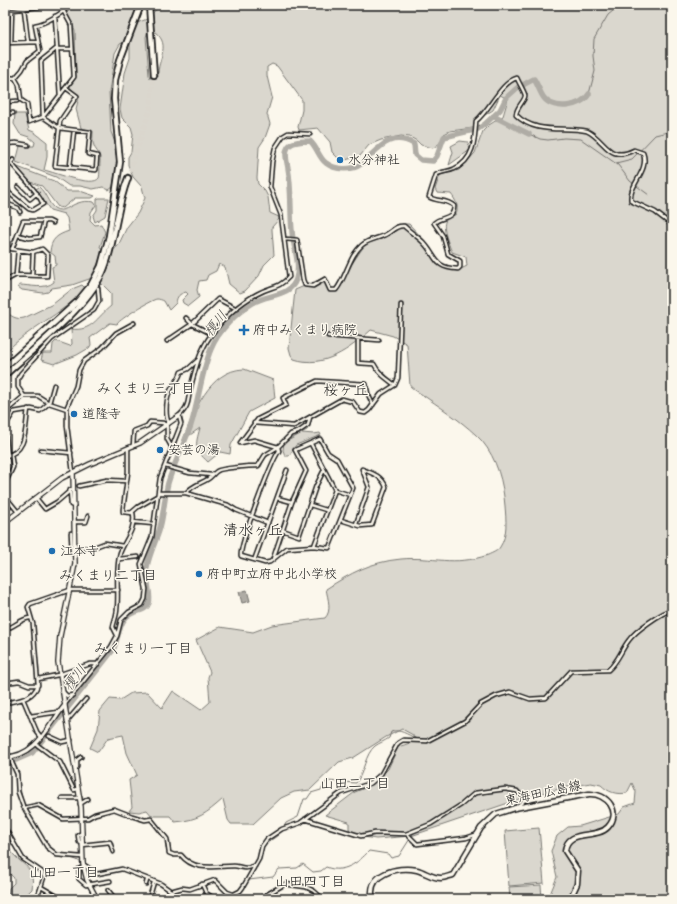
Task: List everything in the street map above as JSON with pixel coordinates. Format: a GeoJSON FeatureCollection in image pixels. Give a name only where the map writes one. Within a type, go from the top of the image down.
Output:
{"type":"FeatureCollection","features":[{"type":"Feature","properties":{"kind":"highway"},"geometry":{"type":"LineString","coordinates":[[109,245],[120,162],[115,106],[115,80],[125,46],[141,6]]}},
{"type":"Feature","properties":{"kind":"highway"},"geometry":{"type":"LineString","coordinates":[[149,7],[154,75]]}},
{"type":"Feature","properties":{"kind":"highway"},"geometry":{"type":"LineString","coordinates":[[5,375],[89,293],[103,274],[118,207],[128,178]]}},
{"type":"Feature","properties":{"kind":"highway"},"geometry":{"type":"LineString","coordinates":[[5,367],[89,293]]}},
{"type":"Feature","properties":{"kind":"main road","name":"東海田広島線"},"geometry":{"type":"LineString","coordinates":[[373,899],[372,889],[375,882],[386,873],[410,869],[439,878],[453,874],[478,834],[491,818],[502,811],[596,794],[605,798],[612,805],[612,822],[601,833],[573,838],[566,844],[565,851],[578,871],[577,884],[570,899]]}},
{"type":"Feature","properties":{"kind":"street"},"geometry":{"type":"LineString","coordinates":[[11,42],[14,10],[16,5]]}},
{"type":"Feature","properties":{"kind":"street"},"geometry":{"type":"LineString","coordinates":[[5,11],[53,5]]}},
{"type":"Feature","properties":{"kind":"street"},"geometry":{"type":"LineString","coordinates":[[14,78],[22,70],[27,61],[40,51],[35,25],[44,24],[55,16],[64,12],[69,5]]}},
{"type":"Feature","properties":{"kind":"street"},"geometry":{"type":"LineString","coordinates":[[24,9],[28,42]]}},
{"type":"Feature","properties":{"kind":"street"},"geometry":{"type":"LineString","coordinates":[[17,101],[6,102],[6,77],[14,78],[19,85],[21,100],[27,104],[29,122],[43,117],[74,77],[71,25],[64,12]]}},
{"type":"Feature","properties":{"kind":"street"},"geometry":{"type":"LineString","coordinates":[[55,16],[60,96]]}},
{"type":"Feature","properties":{"kind":"street"},"geometry":{"type":"LineString","coordinates":[[5,43],[38,42]]}},
{"type":"Feature","properties":{"kind":"street"},"geometry":{"type":"LineString","coordinates":[[43,117],[42,61],[56,49],[72,50]]}},
{"type":"Feature","properties":{"kind":"street"},"geometry":{"type":"LineString","coordinates":[[285,239],[297,240],[305,285],[313,286],[325,279],[330,290],[336,290],[340,285],[341,278],[363,244],[388,234],[396,227],[404,226],[423,242],[438,264],[451,269],[458,269],[460,267],[460,261],[448,254],[442,236],[434,223],[450,216],[453,213],[454,206],[443,200],[429,197],[429,192],[436,174],[458,167],[472,152],[476,142],[476,121],[491,105],[508,82],[517,78],[525,94],[525,98],[516,110],[516,115],[531,125],[552,130],[587,131],[610,151],[617,154],[625,155],[634,150],[643,153],[644,166],[633,190],[631,201],[655,212],[672,225]]}},
{"type":"Feature","properties":{"kind":"street"},"geometry":{"type":"LineString","coordinates":[[43,117],[58,128],[90,132],[88,154],[97,156],[96,170],[70,166],[55,166],[58,128],[60,121],[77,96],[66,88]]}},
{"type":"Feature","properties":{"kind":"street"},"geometry":{"type":"LineString","coordinates":[[5,113],[13,113]]}},
{"type":"Feature","properties":{"kind":"street"},"geometry":{"type":"LineString","coordinates":[[70,166],[74,130]]}},
{"type":"Feature","properties":{"kind":"street"},"geometry":{"type":"LineString","coordinates":[[5,522],[73,472],[133,447],[179,416],[187,408],[190,402],[191,387],[203,346],[212,334],[236,309],[259,293],[280,285],[289,276],[281,215],[270,187],[275,148],[279,140],[288,133],[310,134]]}},
{"type":"Feature","properties":{"kind":"street"},"geometry":{"type":"LineString","coordinates":[[5,144],[16,143],[28,145]]}},
{"type":"Feature","properties":{"kind":"street"},"geometry":{"type":"LineString","coordinates":[[5,155],[10,164],[37,193],[43,204],[33,210],[29,209],[8,192]]}},
{"type":"Feature","properties":{"kind":"street"},"geometry":{"type":"LineString","coordinates":[[5,170],[13,160]]}},
{"type":"Feature","properties":{"kind":"street"},"geometry":{"type":"LineString","coordinates":[[5,182],[8,192],[5,203],[18,208],[20,212]]}},
{"type":"Feature","properties":{"kind":"street"},"geometry":{"type":"LineString","coordinates":[[18,187],[30,199],[37,193]]}},
{"type":"Feature","properties":{"kind":"street"},"geometry":{"type":"LineString","coordinates":[[12,249],[23,221],[44,221],[53,223]]}},
{"type":"Feature","properties":{"kind":"street"},"geometry":{"type":"LineString","coordinates":[[18,235],[29,238],[40,237],[44,221]]}},
{"type":"Feature","properties":{"kind":"street"},"geometry":{"type":"LineString","coordinates":[[5,248],[33,252],[42,249],[48,255],[47,276],[16,275],[5,281]]}},
{"type":"Feature","properties":{"kind":"street"},"geometry":{"type":"LineString","coordinates":[[16,275],[18,250]]}},
{"type":"Feature","properties":{"kind":"street"},"geometry":{"type":"LineString","coordinates":[[32,275],[33,252]]}},
{"type":"Feature","properties":{"kind":"street"},"geometry":{"type":"LineString","coordinates":[[24,396],[18,387],[18,378],[20,373],[52,339],[94,310],[99,301],[98,288]]}},
{"type":"Feature","properties":{"kind":"street"},"geometry":{"type":"LineString","coordinates":[[167,341],[192,324],[218,299],[236,309]]}},
{"type":"Feature","properties":{"kind":"street"},"geometry":{"type":"LineString","coordinates":[[254,423],[294,426],[340,399],[353,402],[360,412],[365,413],[373,406],[384,391],[395,385],[398,378],[401,305]]}},
{"type":"Feature","properties":{"kind":"street"},"geometry":{"type":"LineString","coordinates":[[186,318],[192,324],[212,334]]}},
{"type":"Feature","properties":{"kind":"street"},"geometry":{"type":"LineString","coordinates":[[97,899],[89,885],[83,866],[80,798],[60,674],[58,643],[70,590],[75,554],[73,472],[67,426],[67,409],[76,386],[79,370],[84,361],[102,348],[116,333],[134,323]]}},
{"type":"Feature","properties":{"kind":"street"},"geometry":{"type":"LineString","coordinates":[[328,336],[379,340]]}},
{"type":"Feature","properties":{"kind":"street"},"geometry":{"type":"LineString","coordinates":[[358,338],[358,363],[374,364],[376,369],[385,378],[395,385]]}},
{"type":"Feature","properties":{"kind":"street"},"geometry":{"type":"LineString","coordinates":[[172,448],[167,440],[169,394],[179,380],[181,372],[188,369],[199,360]]}},
{"type":"Feature","properties":{"kind":"street"},"geometry":{"type":"LineString","coordinates":[[278,447],[254,440],[240,443],[254,423],[264,414],[286,405],[283,398],[317,381],[366,384],[373,406]]}},
{"type":"Feature","properties":{"kind":"street"},"geometry":{"type":"LineString","coordinates":[[5,484],[13,467],[8,456],[5,427],[12,413],[28,409],[40,411],[49,403],[54,385]]}},
{"type":"Feature","properties":{"kind":"street"},"geometry":{"type":"LineString","coordinates":[[5,412],[24,396],[38,396],[49,403],[67,409]]}},
{"type":"Feature","properties":{"kind":"street"},"geometry":{"type":"LineString","coordinates":[[8,456],[17,452],[23,440],[28,409]]}},
{"type":"Feature","properties":{"kind":"street"},"geometry":{"type":"LineString","coordinates":[[5,757],[11,757],[24,753],[36,744],[59,712],[98,664],[117,636],[121,620],[129,612],[142,604],[145,599],[146,589],[141,564],[152,537],[158,495],[165,466],[181,424],[179,416]]}},
{"type":"Feature","properties":{"kind":"street"},"geometry":{"type":"LineString","coordinates":[[186,493],[190,488],[207,480],[223,468],[234,469],[247,466],[258,466],[265,455],[278,447],[290,434],[298,432],[308,425],[310,417]]}},
{"type":"Feature","properties":{"kind":"street"},"geometry":{"type":"LineString","coordinates":[[133,447],[134,431],[147,426],[150,422],[167,424]]}},
{"type":"Feature","properties":{"kind":"street"},"geometry":{"type":"LineString","coordinates":[[273,559],[292,502],[306,471],[295,450],[320,439],[328,453],[336,459],[353,488],[331,547],[314,546],[287,548],[270,562],[265,563],[255,558],[240,554],[272,460],[279,451],[278,447]]}},
{"type":"Feature","properties":{"kind":"street"},"geometry":{"type":"LineString","coordinates":[[311,444],[335,490],[350,495]]}},
{"type":"Feature","properties":{"kind":"street"},"geometry":{"type":"LineString","coordinates":[[128,449],[128,472],[122,509],[123,512],[131,513],[158,495],[186,493],[228,505],[268,523]]}},
{"type":"Feature","properties":{"kind":"street"},"geometry":{"type":"LineString","coordinates":[[41,450],[71,453]]}},
{"type":"Feature","properties":{"kind":"street"},"geometry":{"type":"LineString","coordinates":[[165,466],[190,473],[212,475]]}},
{"type":"Feature","properties":{"kind":"street"},"geometry":{"type":"LineString","coordinates":[[341,520],[356,524],[372,525],[386,489],[384,482],[375,474],[362,469],[369,487],[356,524]]}},
{"type":"Feature","properties":{"kind":"street"},"geometry":{"type":"LineString","coordinates":[[255,558],[286,470]]}},
{"type":"Feature","properties":{"kind":"street"},"geometry":{"type":"LineString","coordinates":[[282,530],[299,536],[316,486],[324,470]]}},
{"type":"Feature","properties":{"kind":"street"},"geometry":{"type":"LineString","coordinates":[[79,486],[107,480],[126,481]]}},
{"type":"Feature","properties":{"kind":"street"},"geometry":{"type":"LineString","coordinates":[[36,498],[44,509],[57,502],[70,490],[71,505],[74,506]]}},
{"type":"Feature","properties":{"kind":"street"},"geometry":{"type":"LineString","coordinates":[[314,546],[326,510],[335,490]]}},
{"type":"Feature","properties":{"kind":"street"},"geometry":{"type":"LineString","coordinates":[[5,496],[18,512]]}},
{"type":"Feature","properties":{"kind":"street"},"geometry":{"type":"LineString","coordinates":[[277,498],[292,502]]}},
{"type":"Feature","properties":{"kind":"street"},"geometry":{"type":"LineString","coordinates":[[310,505],[326,510]]}},
{"type":"Feature","properties":{"kind":"street"},"geometry":{"type":"LineString","coordinates":[[117,636],[113,632],[112,627],[117,611],[118,559],[123,546],[132,533],[133,514],[131,513]]}},
{"type":"Feature","properties":{"kind":"street"},"geometry":{"type":"LineString","coordinates":[[75,522],[86,522],[88,516]]}},
{"type":"Feature","properties":{"kind":"street"},"geometry":{"type":"LineString","coordinates":[[133,522],[154,524]]}},
{"type":"Feature","properties":{"kind":"street"},"geometry":{"type":"LineString","coordinates":[[71,533],[72,552],[75,554]]}},
{"type":"Feature","properties":{"kind":"street"},"geometry":{"type":"LineString","coordinates":[[75,548],[92,548],[105,543],[123,546]]}},
{"type":"Feature","properties":{"kind":"street"},"geometry":{"type":"LineString","coordinates":[[118,559],[138,557]]}},
{"type":"Feature","properties":{"kind":"street"},"geometry":{"type":"LineString","coordinates":[[5,703],[34,694],[38,685],[33,624],[28,607],[30,604],[70,590],[118,590]]}},
{"type":"Feature","properties":{"kind":"street"},"geometry":{"type":"LineString","coordinates":[[234,894],[240,891],[250,872],[255,866],[266,839],[282,829],[293,826],[305,819],[341,793],[364,786],[377,778],[387,764],[395,746],[403,740],[427,741],[465,721],[481,704],[496,696],[510,692],[530,699],[546,698],[571,671],[608,670],[614,665],[625,645],[635,633],[663,614],[672,610]]}},
{"type":"Feature","properties":{"kind":"street"},"geometry":{"type":"LineString","coordinates":[[5,629],[12,628],[20,621],[30,618]]}},
{"type":"Feature","properties":{"kind":"street"},"geometry":{"type":"LineString","coordinates":[[38,679],[60,674],[90,664],[98,664]]}},
{"type":"Feature","properties":{"kind":"street"},"geometry":{"type":"LineString","coordinates":[[5,683],[19,681],[29,685],[38,685]]}},
{"type":"Feature","properties":{"kind":"street"},"geometry":{"type":"LineString","coordinates":[[63,692],[67,696],[73,695]]}},
{"type":"Feature","properties":{"kind":"street"},"geometry":{"type":"LineString","coordinates":[[23,698],[37,732],[41,737]]}},
{"type":"Feature","properties":{"kind":"street"},"geometry":{"type":"LineString","coordinates":[[67,721],[86,699]]}},
{"type":"Feature","properties":{"kind":"street"},"geometry":{"type":"LineString","coordinates":[[30,716],[59,712]]}},
{"type":"Feature","properties":{"kind":"street"},"geometry":{"type":"LineString","coordinates":[[49,736],[62,742],[70,740]]}},
{"type":"Feature","properties":{"kind":"street"},"geometry":{"type":"LineString","coordinates":[[36,744],[60,762],[74,790],[78,789]]}},
{"type":"Feature","properties":{"kind":"street"},"geometry":{"type":"LineString","coordinates":[[11,757],[17,774],[18,792],[24,808],[48,847],[57,855],[82,857]]}},
{"type":"Feature","properties":{"kind":"street"},"geometry":{"type":"LineString","coordinates":[[75,768],[77,767],[77,760],[81,757]]}},
{"type":"Feature","properties":{"kind":"street"},"geometry":{"type":"LineString","coordinates":[[305,819],[361,836],[375,833],[406,834],[431,824],[461,805],[475,793],[481,791],[494,789],[517,791],[525,800],[515,808]]}},
{"type":"Feature","properties":{"kind":"street"},"geometry":{"type":"LineString","coordinates":[[62,798],[80,798]]}},
{"type":"Feature","properties":{"kind":"street"},"geometry":{"type":"LineString","coordinates":[[80,804],[88,799]]}},
{"type":"Feature","properties":{"kind":"street"},"geometry":{"type":"LineString","coordinates":[[24,808],[38,804],[51,811],[59,819],[82,819],[114,809],[145,820],[151,819],[167,839],[169,844],[168,850],[171,855],[181,855],[189,862],[201,867],[234,866],[244,868],[255,866]]}},
{"type":"Feature","properties":{"kind":"street"},"geometry":{"type":"LineString","coordinates":[[5,828],[23,860],[42,872],[44,877],[37,899]]}},
{"type":"Feature","properties":{"kind":"street"},"geometry":{"type":"LineString","coordinates":[[406,834],[417,844],[466,838],[478,834]]}},
{"type":"Feature","properties":{"kind":"street"},"geometry":{"type":"LineString","coordinates":[[82,844],[110,842],[113,852]]}},
{"type":"Feature","properties":{"kind":"street"},"geometry":{"type":"LineString","coordinates":[[83,866],[97,874],[122,869],[147,882],[161,884],[171,892],[172,899]]}},
{"type":"Feature","properties":{"kind":"street"},"geometry":{"type":"LineString","coordinates":[[83,866],[79,869],[79,879],[86,885],[110,881]]}},
{"type":"Feature","properties":{"kind":"street"},"geometry":{"type":"LineString","coordinates":[[171,892],[203,885],[215,880],[225,891],[247,899]]}},
{"type":"Feature","properties":{"kind":"street"},"geometry":{"type":"LineString","coordinates":[[149,899],[153,883]]}},
{"type":"Feature","properties":{"kind":"street"},"geometry":{"type":"LineString","coordinates":[[260,899],[285,884],[306,887],[314,890],[323,899]]}},
{"type":"Feature","properties":{"kind":"street"},"geometry":{"type":"LineString","coordinates":[[203,885],[206,893],[215,899]]}},
{"type":"Feature","properties":{"kind":"street"},"geometry":{"type":"LineString","coordinates":[[41,887],[62,899]]}},
{"type":"Feature","properties":{"kind":"street"},"geometry":{"type":"LineString","coordinates":[[108,890],[115,899]]}},
{"type":"Feature","properties":{"kind":"street"},"geometry":{"type":"LineString","coordinates":[[669,899],[672,894]]}},
{"type":"Feature","properties":{"kind":"shaded area"},"geometry":{"type":"Polygon","coordinates":[[[72,5],[138,5],[127,41],[120,44],[115,53],[109,92],[111,132],[116,145],[117,160],[113,187],[109,190],[103,187],[93,189],[80,186],[69,186],[56,177],[16,162],[20,146],[34,146],[35,142],[29,137],[20,134],[14,124],[15,114],[25,114],[29,130],[47,142],[47,157],[44,170],[82,180],[95,181],[99,178],[100,157],[93,144],[93,131],[81,128],[76,109],[79,97],[70,87],[76,77],[75,30],[67,13],[72,5]]]}},
{"type":"Feature","properties":{"kind":"shaded area"},"geometry":{"type":"Polygon","coordinates":[[[160,5],[672,5],[672,899],[548,899],[557,877],[551,851],[557,836],[568,827],[580,826],[619,814],[624,807],[635,803],[636,792],[632,783],[627,793],[623,794],[612,792],[601,785],[591,783],[572,786],[526,797],[411,836],[376,839],[357,836],[349,829],[349,822],[325,815],[355,792],[372,785],[388,769],[398,747],[413,742],[413,735],[402,729],[386,737],[353,758],[339,762],[310,790],[294,792],[281,798],[253,824],[231,824],[228,820],[223,799],[212,809],[196,818],[183,821],[175,822],[170,816],[152,816],[147,810],[139,812],[129,811],[132,807],[129,780],[137,775],[127,753],[123,735],[108,738],[98,752],[90,748],[98,729],[100,711],[110,699],[120,700],[131,693],[147,692],[162,708],[173,691],[201,710],[210,702],[208,677],[210,672],[196,640],[220,627],[253,632],[272,625],[325,618],[329,608],[326,589],[353,573],[390,560],[412,558],[454,561],[488,555],[500,547],[503,542],[506,527],[503,488],[492,455],[482,441],[470,429],[410,386],[407,344],[393,336],[371,330],[345,350],[326,359],[305,361],[294,359],[289,348],[295,290],[321,279],[326,280],[330,291],[340,288],[349,268],[364,246],[387,237],[402,224],[409,224],[425,241],[436,264],[457,271],[467,266],[466,257],[452,252],[447,240],[444,226],[447,219],[456,214],[456,201],[451,194],[437,193],[435,189],[440,175],[459,170],[475,153],[483,131],[503,116],[508,99],[500,95],[493,110],[485,115],[473,128],[450,131],[444,134],[440,143],[433,148],[421,145],[410,137],[401,136],[381,140],[369,145],[360,156],[345,160],[338,158],[332,152],[330,142],[318,128],[299,130],[298,127],[302,110],[302,100],[277,66],[272,64],[267,67],[267,76],[272,97],[267,114],[270,124],[265,138],[259,147],[257,178],[258,184],[265,191],[268,197],[270,213],[279,217],[279,219],[272,227],[274,255],[264,265],[259,276],[245,291],[240,293],[229,284],[225,267],[219,264],[216,271],[208,275],[206,280],[199,281],[197,290],[199,297],[188,306],[183,303],[182,300],[188,294],[186,292],[179,296],[176,303],[169,310],[164,301],[158,299],[154,300],[119,321],[117,324],[110,323],[90,338],[91,345],[89,348],[77,355],[54,364],[41,360],[43,353],[52,353],[53,344],[56,341],[70,346],[72,344],[71,329],[89,326],[111,306],[111,293],[101,283],[112,251],[118,246],[127,227],[138,213],[145,198],[142,187],[133,177],[128,165],[128,157],[131,152],[133,134],[131,127],[122,118],[120,109],[125,73],[130,58],[130,40],[137,23],[147,19],[148,30],[146,37],[149,75],[150,78],[158,77],[163,46],[162,40],[151,29],[151,15],[160,5]]]}},
{"type":"Feature","properties":{"kind":"shaded area"},"geometry":{"type":"Polygon","coordinates":[[[460,141],[468,142],[470,150],[449,165],[453,152],[451,146],[460,141]]]}},
{"type":"Feature","properties":{"kind":"shaded area"},"geometry":{"type":"Polygon","coordinates":[[[15,166],[54,181],[67,191],[80,191],[95,196],[92,198],[75,198],[63,208],[58,207],[42,186],[27,179],[15,166]]]}},
{"type":"Feature","properties":{"kind":"shaded area"},"geometry":{"type":"Polygon","coordinates":[[[39,187],[52,206],[57,210],[63,210],[82,202],[94,202],[96,205],[91,212],[90,220],[95,225],[101,224],[105,232],[100,247],[104,249],[92,278],[72,285],[52,288],[48,292],[43,293],[22,290],[18,287],[19,285],[46,286],[54,282],[52,267],[56,265],[55,256],[50,252],[52,244],[55,238],[69,231],[67,218],[64,214],[50,210],[36,189],[39,187]]]}},
{"type":"Feature","properties":{"kind":"shaded area"},"geometry":{"type":"Polygon","coordinates":[[[109,198],[105,216],[95,222],[93,216],[97,210],[97,199],[109,198]]]}},
{"type":"Feature","properties":{"kind":"shaded area"},"geometry":{"type":"Polygon","coordinates":[[[82,285],[86,289],[76,298],[24,336],[5,353],[5,311],[16,318],[24,318],[53,304],[72,289],[82,285]]]}},
{"type":"Feature","properties":{"kind":"shaded area"},"geometry":{"type":"Polygon","coordinates":[[[244,369],[273,380],[275,398],[249,412],[231,445],[230,454],[220,452],[208,462],[200,454],[197,447],[197,439],[200,428],[183,440],[187,429],[197,406],[212,385],[221,377],[232,371],[244,369]]]}},
{"type":"Feature","properties":{"kind":"shaded area"},"geometry":{"type":"Polygon","coordinates":[[[302,433],[320,433],[321,435],[296,445],[289,456],[285,456],[283,450],[284,443],[302,433]]]}},
{"type":"Feature","properties":{"kind":"shaded area"},"geometry":{"type":"Polygon","coordinates":[[[247,590],[250,601],[242,603],[239,592],[247,590]]]}},
{"type":"Feature","properties":{"kind":"shaded area"},"geometry":{"type":"Polygon","coordinates":[[[539,828],[544,883],[509,886],[505,831],[539,828]]]}},
{"type":"Feature","properties":{"kind":"shaded area"},"geometry":{"type":"Polygon","coordinates":[[[5,841],[10,850],[31,872],[33,882],[32,889],[26,895],[28,899],[8,899],[9,888],[14,883],[14,878],[5,869],[5,841]]]}},
{"type":"Feature","properties":{"kind":"shaded area"},"geometry":{"type":"Polygon","coordinates":[[[541,885],[542,899],[510,899],[509,887],[541,885]]]}},
{"type":"Feature","properties":{"kind":"waterway"},"geometry":{"type":"LineString","coordinates":[[589,94],[595,71],[593,56],[594,39],[608,15],[619,6],[648,5]]}},
{"type":"Feature","properties":{"kind":"waterway","name":"榎川"},"geometry":{"type":"LineString","coordinates":[[5,760],[16,760],[32,753],[113,650],[121,626],[126,618],[132,613],[148,606],[150,600],[147,577],[148,562],[161,525],[168,483],[191,425],[205,367],[214,342],[228,323],[240,312],[258,300],[284,292],[293,285],[296,279],[298,267],[292,231],[290,184],[286,158],[288,147],[295,142],[310,141],[326,163],[334,167],[348,169],[361,164],[384,144],[391,140],[398,139],[414,144],[415,155],[421,160],[433,161],[437,156],[444,137],[478,129],[500,110],[506,98],[517,88],[534,79],[544,98],[554,105],[568,106],[580,102],[589,94]]}},
{"type":"Feature","properties":{"kind":"waterway"},"geometry":{"type":"LineString","coordinates":[[493,116],[529,134]]}},
{"type":"Feature","properties":{"kind":"waterway"},"geometry":{"type":"LineString","coordinates":[[616,163],[632,159],[655,135],[672,131]]}},
{"type":"Feature","properties":{"kind":"waterway"},"geometry":{"type":"LineString","coordinates":[[529,134],[540,139],[548,140],[564,138],[581,139],[618,165],[630,181],[649,195]]}},
{"type":"Feature","properties":{"kind":"waterway"},"geometry":{"type":"LineString","coordinates":[[281,446],[289,439],[307,430],[310,424]]}},
{"type":"Feature","properties":{"kind":"waterway"},"geometry":{"type":"LineString","coordinates":[[253,467],[261,467],[265,458],[275,451]]}},
{"type":"Feature","properties":{"kind":"waterway"},"geometry":{"type":"LineString","coordinates":[[238,470],[242,468]]}},
{"type":"Feature","properties":{"kind":"waterway"},"geometry":{"type":"LineString","coordinates":[[284,827],[286,823],[298,817],[304,799],[307,799],[311,793],[321,790],[327,781],[356,783],[372,749],[389,738],[391,732],[400,731],[415,738]]}},
{"type":"Feature","properties":{"kind":"waterway"},"geometry":{"type":"LineString","coordinates":[[13,760],[16,766],[21,795],[25,806]]}},
{"type":"Feature","properties":{"kind":"waterway"},"geometry":{"type":"LineString","coordinates":[[27,809],[38,827],[39,832]]}},
{"type":"Feature","properties":{"kind":"waterway"},"geometry":{"type":"LineString","coordinates":[[255,868],[259,862],[265,845],[282,830]]}},
{"type":"Feature","properties":{"kind":"waterway"},"geometry":{"type":"LineString","coordinates":[[249,880],[273,877],[279,869],[297,868],[303,864],[313,872],[321,871],[326,867],[332,869],[344,868],[360,860],[369,851],[388,854],[391,858],[399,856],[413,834]]}},
{"type":"Feature","properties":{"kind":"waterway"},"geometry":{"type":"LineString","coordinates":[[41,839],[51,854],[56,857],[71,858],[81,863]]}},
{"type":"Feature","properties":{"kind":"waterway"},"geometry":{"type":"LineString","coordinates":[[87,868],[97,876],[106,874]]}},
{"type":"Feature","properties":{"kind":"waterway"},"geometry":{"type":"LineString","coordinates":[[121,870],[160,885],[170,892],[186,890]]}},
{"type":"Feature","properties":{"kind":"waterway"},"geometry":{"type":"LineString","coordinates":[[221,887],[224,891],[231,895]]}},
{"type":"Feature","properties":{"kind":"tunnel"},"geometry":{"type":"LineString","coordinates":[[128,178],[150,109],[154,75]]}},
{"type":"Feature","properties":{"kind":"place","name":"水分神社"},"geometry":{"type":"Point","coordinates":[340,160]}},
{"type":"Feature","properties":{"kind":"place","name":"府中みくまり病院"},"geometry":{"type":"Point","coordinates":[244,330]}},
{"type":"Feature","properties":{"kind":"place","name":"道隆寺"},"geometry":{"type":"Point","coordinates":[74,414]}},
{"type":"Feature","properties":{"kind":"place","name":"安芸の湯"},"geometry":{"type":"Point","coordinates":[160,450]}},
{"type":"Feature","properties":{"kind":"place","name":"江本寺"},"geometry":{"type":"Point","coordinates":[52,551]}},
{"type":"Feature","properties":{"kind":"place","name":"府中町立府中北小学校"},"geometry":{"type":"Point","coordinates":[199,574]}},
{"type":"Feature","properties":{"kind":"district","name":"みくまり三丁目"},"geometry":{"type":"Point","coordinates":[146,389]}},
{"type":"Feature","properties":{"kind":"district","name":"桜ヶ丘"},"geometry":{"type":"Point","coordinates":[346,390]}},
{"type":"Feature","properties":{"kind":"district","name":"清水ヶ丘"},"geometry":{"type":"Point","coordinates":[253,530]}},
{"type":"Feature","properties":{"kind":"district","name":"みくまり二丁目"},"geometry":{"type":"Point","coordinates":[108,576]}},
{"type":"Feature","properties":{"kind":"district","name":"みくまり一丁目"},"geometry":{"type":"Point","coordinates":[143,649]}},
{"type":"Feature","properties":{"kind":"district","name":"山田二丁目"},"geometry":{"type":"Point","coordinates":[355,784]}},
{"type":"Feature","properties":{"kind":"district","name":"山田一丁目"},"geometry":{"type":"Point","coordinates":[64,873]}},
{"type":"Feature","properties":{"kind":"district","name":"山田四丁目"},"geometry":{"type":"Point","coordinates":[310,882]}}]}
